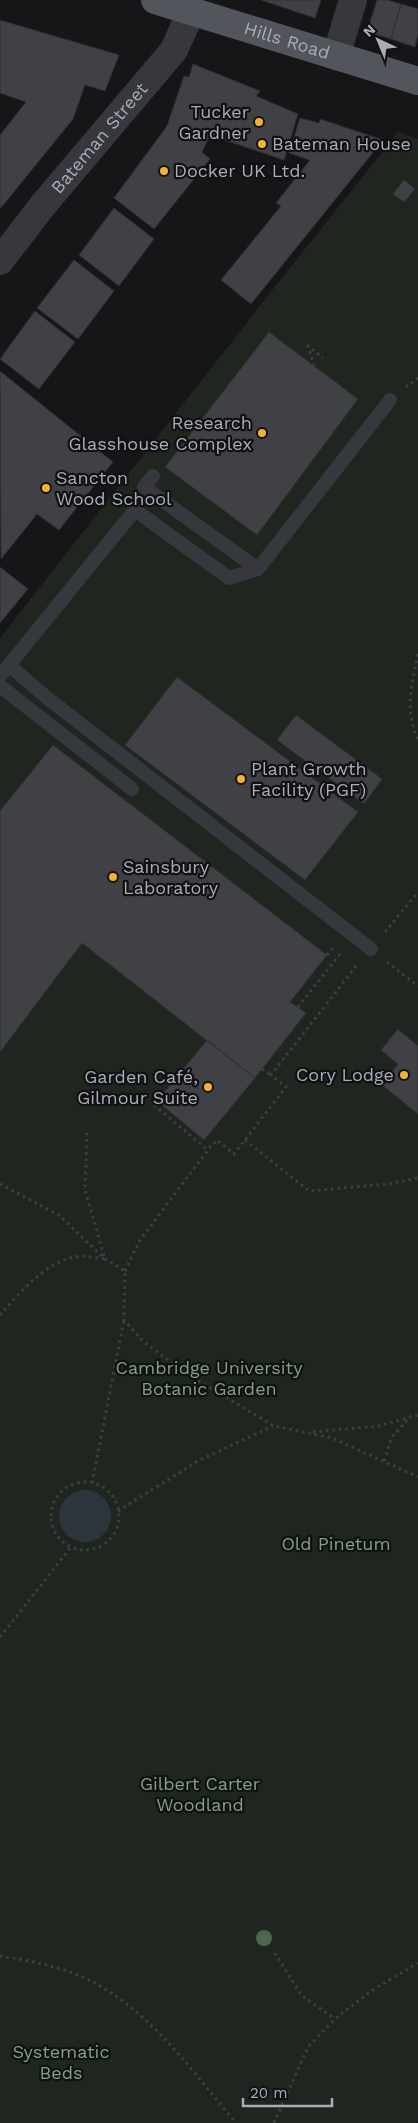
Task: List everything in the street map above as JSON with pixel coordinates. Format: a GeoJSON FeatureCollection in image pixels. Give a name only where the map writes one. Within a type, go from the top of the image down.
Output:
{"type":"FeatureCollection","features":[{"type":"Feature","properties":{"kind":"main road","name":"Hills Road"},"geometry":{"type":"LineString","coordinates":[[155,0],[418,81]]}},
{"type":"Feature","properties":{"kind":"street"},"geometry":{"type":"LineString","coordinates":[[336,56],[353,0]]}},
{"type":"Feature","properties":{"kind":"street","name":"Bateman Street"},"geometry":{"type":"LineString","coordinates":[[0,261],[43,205],[174,50],[192,12]]}},
{"type":"Feature","properties":{"kind":"lane"},"geometry":{"type":"LineString","coordinates":[[371,949],[46,697],[4,670],[135,510],[229,578],[258,569],[390,400]]}},
{"type":"Feature","properties":{"kind":"lane"},"geometry":{"type":"LineString","coordinates":[[153,476],[144,487],[258,569]]}},
{"type":"Feature","properties":{"kind":"lane"},"geometry":{"type":"LineString","coordinates":[[0,686],[132,789]]}},
{"type":"Feature","properties":{"kind":"path"},"geometry":{"type":"LineString","coordinates":[[314,366],[308,346],[323,358]]}},
{"type":"Feature","properties":{"kind":"path"},"geometry":{"type":"LineString","coordinates":[[418,654],[409,697],[412,728],[418,740]]}},
{"type":"Feature","properties":{"kind":"path"},"geometry":{"type":"LineString","coordinates":[[298,1007],[354,936]]}},
{"type":"Feature","properties":{"kind":"path"},"geometry":{"type":"LineString","coordinates":[[371,949],[418,986]]}},
{"type":"Feature","properties":{"kind":"path"},"geometry":{"type":"LineString","coordinates":[[271,1075],[297,1040]]}},
{"type":"Feature","properties":{"kind":"path"},"geometry":{"type":"LineString","coordinates":[[92,1483],[124,1320],[125,1271],[140,1240],[208,1150],[217,1140],[234,1154],[286,1087],[262,1068]]}},
{"type":"Feature","properties":{"kind":"path"},"geometry":{"type":"LineString","coordinates":[[162,1095],[189,1118]]}},
{"type":"Feature","properties":{"kind":"path"},"geometry":{"type":"LineString","coordinates":[[154,1105],[208,1150]]}},
{"type":"Feature","properties":{"kind":"path"},"geometry":{"type":"LineString","coordinates":[[87,1132],[85,1190],[105,1259]]}},
{"type":"Feature","properties":{"kind":"path"},"geometry":{"type":"LineString","coordinates":[[245,1140],[309,1191],[388,1184],[418,1178]]}},
{"type":"Feature","properties":{"kind":"path"},"geometry":{"type":"LineString","coordinates":[[0,1184],[59,1215],[105,1259],[125,1271]]}},
{"type":"Feature","properties":{"kind":"path"},"geometry":{"type":"LineString","coordinates":[[0,1315],[16,1297],[50,1267],[74,1257],[105,1259]]}},
{"type":"Feature","properties":{"kind":"path"},"geometry":{"type":"LineString","coordinates":[[124,1320],[144,1342],[190,1376],[274,1426],[332,1438],[418,1477]]}},
{"type":"Feature","properties":{"kind":"path"},"geometry":{"type":"LineString","coordinates":[[309,1433],[378,1426],[418,1415]]}},
{"type":"Feature","properties":{"kind":"path"},"geometry":{"type":"LineString","coordinates":[[384,1461],[392,1436],[409,1418]]}},
{"type":"Feature","properties":{"kind":"path"},"geometry":{"type":"LineString","coordinates":[[118,1510],[198,1460],[274,1426]]}},
{"type":"Feature","properties":{"kind":"path"},"geometry":{"type":"LineString","coordinates":[[82,1482],[92,1483],[110,1493],[118,1510],[118,1521],[115,1531],[109,1540],[91,1550],[80,1550],[61,1541],[51,1522],[55,1500],[66,1488],[82,1482]]}},
{"type":"Feature","properties":{"kind":"path"},"geometry":{"type":"LineString","coordinates":[[0,1637],[71,1547]]}},
{"type":"Feature","properties":{"kind":"path"},"geometry":{"type":"LineString","coordinates":[[275,1953],[300,1995],[335,2019]]}},
{"type":"Feature","properties":{"kind":"path"},"geometry":{"type":"LineString","coordinates":[[0,1956],[38,1962],[71,1973],[112,1994],[159,2032],[236,2123]]}},
{"type":"Feature","properties":{"kind":"path"},"geometry":{"type":"LineString","coordinates":[[274,2123],[308,2046],[335,2019],[371,1991],[418,1963]]}},
{"type":"Feature","properties":{"kind":"green space","name":"Cambridge University Botanic Garden"},"geometry":{"type":"Polygon","coordinates":[[[398,132],[418,139],[418,2120],[416,2123],[0,2123],[0,638],[398,132]]]}},
{"type":"Feature","properties":{"kind":"shaded area"},"geometry":{"type":"Polygon","coordinates":[[[85,1490],[95,1492],[103,1498],[109,1506],[111,1516],[109,1526],[103,1534],[95,1540],[85,1542],[75,1540],[67,1534],[61,1526],[59,1516],[61,1506],[67,1498],[75,1492],[85,1490]]]}},
{"type":"Feature","properties":{"kind":"building"},"geometry":{"type":"Polygon","coordinates":[[[261,0],[321,0],[315,18],[261,0]]]}},
{"type":"Feature","properties":{"kind":"building"},"geometry":{"type":"Polygon","coordinates":[[[377,0],[387,0],[401,4],[391,39],[367,32],[377,0]]]}},
{"type":"Feature","properties":{"kind":"building"},"geometry":{"type":"Polygon","coordinates":[[[401,4],[418,9],[418,34],[415,47],[391,39],[401,4]]]}},
{"type":"Feature","properties":{"kind":"building"},"geometry":{"type":"Polygon","coordinates":[[[0,20],[119,55],[105,91],[85,85],[73,119],[0,209],[0,135],[26,102],[0,93],[0,20]]]}},
{"type":"Feature","properties":{"kind":"building","name":"Bateman House"},"geometry":{"type":"Polygon","coordinates":[[[193,64],[260,91],[256,96],[298,114],[284,160],[210,135],[202,152],[210,159],[154,229],[114,198],[167,126],[184,76],[189,77],[193,64]]]}},
{"type":"Feature","properties":{"kind":"building"},"geometry":{"type":"Polygon","coordinates":[[[300,118],[319,123],[320,119],[383,140],[251,304],[221,280],[281,206],[276,203],[310,160],[289,153],[300,118]]]}},
{"type":"Feature","properties":{"kind":"building"},"geometry":{"type":"Polygon","coordinates":[[[404,180],[415,189],[404,202],[393,194],[404,180]]]}},
{"type":"Feature","properties":{"kind":"building"},"geometry":{"type":"Polygon","coordinates":[[[114,208],[154,239],[119,286],[79,255],[114,208]]]}},
{"type":"Feature","properties":{"kind":"building"},"geometry":{"type":"Polygon","coordinates":[[[74,260],[114,291],[78,339],[37,308],[74,260]]]}},
{"type":"Feature","properties":{"kind":"building"},"geometry":{"type":"Polygon","coordinates":[[[35,311],[75,342],[39,389],[0,359],[35,311]]]}},
{"type":"Feature","properties":{"kind":"building","name":"Research Glasshouse Complex"},"geometry":{"type":"Polygon","coordinates":[[[269,332],[358,399],[257,535],[165,467],[269,332]]]}},
{"type":"Feature","properties":{"kind":"building","name":"Sancton Wood School"},"geometry":{"type":"Polygon","coordinates":[[[0,371],[113,462],[59,530],[37,514],[1,559],[0,371]]]}},
{"type":"Feature","properties":{"kind":"building"},"geometry":{"type":"Polygon","coordinates":[[[0,567],[28,589],[0,623],[0,567]]]}},
{"type":"Feature","properties":{"kind":"building","name":"Plant Growth Facility (PGF)"},"geometry":{"type":"Polygon","coordinates":[[[177,677],[358,812],[305,880],[125,745],[177,677]]]}},
{"type":"Feature","properties":{"kind":"building"},"geometry":{"type":"Polygon","coordinates":[[[296,715],[382,779],[364,804],[277,740],[296,715]]]}},
{"type":"Feature","properties":{"kind":"building","name":"Sainsbury Laboratory"},"geometry":{"type":"Polygon","coordinates":[[[53,745],[327,955],[290,1002],[306,1013],[255,1078],[82,943],[0,1052],[0,811],[53,745]]]}},
{"type":"Feature","properties":{"kind":"building","name":"Cory Lodge"},"geometry":{"type":"Polygon","coordinates":[[[398,1029],[418,1046],[418,1114],[382,1085],[398,1064],[381,1050],[398,1029]]]}},
{"type":"Feature","properties":{"kind":"building","name":"Garden Café, Gilmour Suite"},"geometry":{"type":"Polygon","coordinates":[[[207,1040],[255,1078],[204,1140],[157,1101],[207,1040]]]}},
{"type":"Feature","properties":{"kind":"place","name":"Tucker Gardner"},"geometry":{"type":"Point","coordinates":[259,122]}},
{"type":"Feature","properties":{"kind":"place","name":"Bateman House"},"geometry":{"type":"Point","coordinates":[262,144]}},
{"type":"Feature","properties":{"kind":"place","name":"Docker UK Ltd."},"geometry":{"type":"Point","coordinates":[164,171]}},
{"type":"Feature","properties":{"kind":"place","name":"Research Glasshouse Complex"},"geometry":{"type":"Point","coordinates":[262,433]}},
{"type":"Feature","properties":{"kind":"place","name":"Sancton Wood School"},"geometry":{"type":"Point","coordinates":[46,488]}},
{"type":"Feature","properties":{"kind":"place","name":"Plant Growth Facility (PGF)"},"geometry":{"type":"Point","coordinates":[241,779]}},
{"type":"Feature","properties":{"kind":"place","name":"Sainsbury Laboratory"},"geometry":{"type":"Point","coordinates":[113,877]}},
{"type":"Feature","properties":{"kind":"place","name":"Cory Lodge"},"geometry":{"type":"Point","coordinates":[404,1075]}},
{"type":"Feature","properties":{"kind":"place","name":"Garden Café, Gilmour Suite"},"geometry":{"type":"Point","coordinates":[208,1087]}},
{"type":"Feature","properties":{"kind":"park label","name":"Old Pinetum"},"geometry":{"type":"Point","coordinates":[336,1544]}},
{"type":"Feature","properties":{"kind":"park label","name":"Gilbert Carter Woodland"},"geometry":{"type":"Point","coordinates":[200,1794]}},
{"type":"Feature","properties":{"kind":"park label","name":"Systematic Beds"},"geometry":{"type":"Point","coordinates":[61,2062]}}]}
